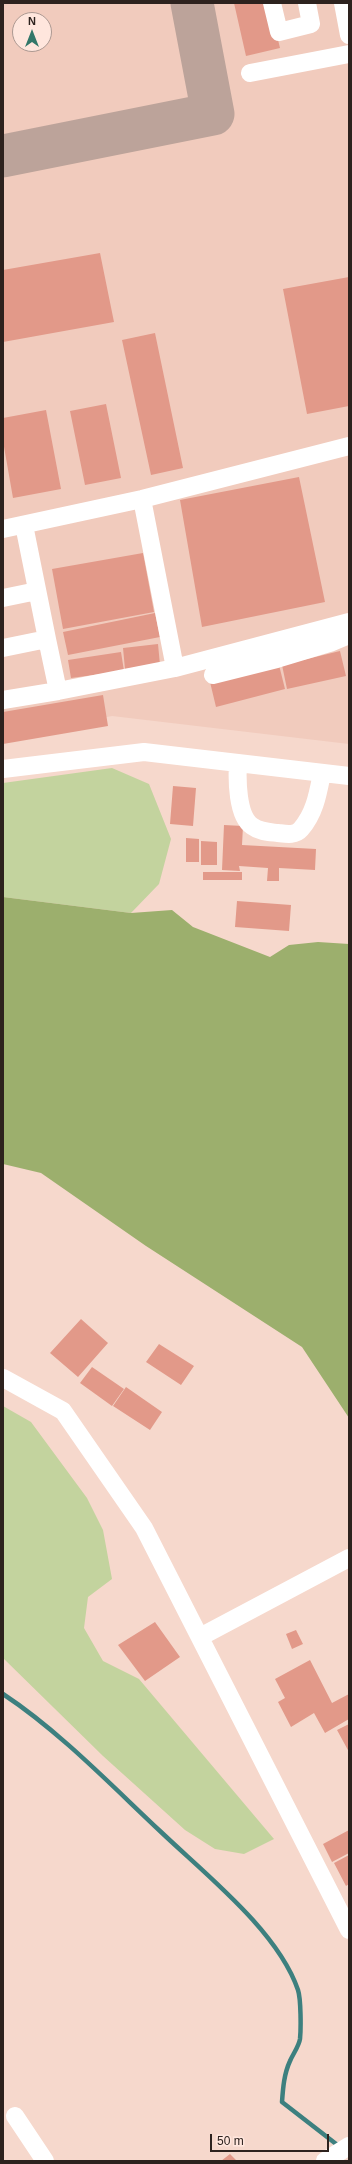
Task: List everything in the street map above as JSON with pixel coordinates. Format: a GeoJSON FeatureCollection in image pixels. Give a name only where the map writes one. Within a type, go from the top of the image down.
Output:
{"type":"FeatureCollection","features":[{"type":"Feature","properties":{"kind":"street"},"geometry":{"type":"LineString","coordinates":[[272,3],[278,32],[311,24],[307,3]]}},
{"type":"Feature","properties":{"kind":"street"},"geometry":{"type":"LineString","coordinates":[[343,3],[349,35]]}},
{"type":"Feature","properties":{"kind":"street"},"geometry":{"type":"LineString","coordinates":[[250,73],[349,54]]}},
{"type":"Feature","properties":{"kind":"street"},"geometry":{"type":"LineString","coordinates":[[3,529],[142,499],[349,446]]}},
{"type":"Feature","properties":{"kind":"street"},"geometry":{"type":"LineString","coordinates":[[142,499],[175,668]]}},
{"type":"Feature","properties":{"kind":"street"},"geometry":{"type":"LineString","coordinates":[[24,524],[58,691]]}},
{"type":"Feature","properties":{"kind":"street"},"geometry":{"type":"LineString","coordinates":[[3,598],[37,591]]}},
{"type":"Feature","properties":{"kind":"street"},"geometry":{"type":"LineString","coordinates":[[3,700],[58,691],[175,668],[349,622]]}},
{"type":"Feature","properties":{"kind":"street"},"geometry":{"type":"LineString","coordinates":[[213,675],[276,659],[330,643],[349,635]]}},
{"type":"Feature","properties":{"kind":"street"},"geometry":{"type":"LineString","coordinates":[[3,648],[47,639]]}},
{"type":"Feature","properties":{"kind":"street"},"geometry":{"type":"LineString","coordinates":[[3,769],[144,752],[349,776]]}},
{"type":"Feature","properties":{"kind":"street"},"geometry":{"type":"LineString","coordinates":[[238,763],[237,785],[244,816],[251,826],[264,832],[291,834],[300,830],[314,809],[322,773]]}},
{"type":"Feature","properties":{"kind":"street"},"geometry":{"type":"LineString","coordinates":[[3,1378],[63,1411],[144,1528],[347,1923]]}},
{"type":"Feature","properties":{"kind":"street"},"geometry":{"type":"LineString","coordinates":[[200,1637],[349,1558]]}},
{"type":"Feature","properties":{"kind":"street"},"geometry":{"type":"LineString","coordinates":[[15,2116],[45,2161]]}},
{"type":"Feature","properties":{"kind":"street"},"geometry":{"type":"LineString","coordinates":[[325,2161],[349,2146]]}},
{"type":"Feature","properties":{"kind":"shaded area"},"geometry":{"type":"Polygon","coordinates":[[[3,3],[349,3],[349,744],[112,716],[3,737],[3,3]]]}},
{"type":"Feature","properties":{"kind":"green space"},"geometry":{"type":"Polygon","coordinates":[[[112,768],[149,784],[171,839],[159,884],[131,913],[3,897],[3,783],[112,768]]]}},
{"type":"Feature","properties":{"kind":"green space"},"geometry":{"type":"Polygon","coordinates":[[[3,897],[131,913],[172,910],[193,927],[270,957],[289,945],[318,942],[349,944],[349,1418],[302,1347],[146,1246],[41,1173],[3,1164],[3,897]]]}},
{"type":"Feature","properties":{"kind":"green space"},"geometry":{"type":"Polygon","coordinates":[[[3,1406],[31,1422],[87,1498],[103,1530],[112,1579],[88,1597],[84,1628],[103,1661],[139,1679],[274,1839],[244,1854],[215,1849],[185,1830],[103,1756],[3,1658],[3,1406]]]}},
{"type":"Feature","properties":{"kind":"building"},"geometry":{"type":"Polygon","coordinates":[[[234,3],[269,3],[280,48],[246,56],[234,3]]]}},
{"type":"Feature","properties":{"kind":"building"},"geometry":{"type":"Polygon","coordinates":[[[100,253],[114,322],[3,342],[3,270],[100,253]]]}},
{"type":"Feature","properties":{"kind":"building"},"geometry":{"type":"Polygon","coordinates":[[[349,277],[349,406],[307,414],[283,289],[349,277]]]}},
{"type":"Feature","properties":{"kind":"building"},"geometry":{"type":"Polygon","coordinates":[[[155,333],[183,468],[151,475],[122,340],[155,333]]]}},
{"type":"Feature","properties":{"kind":"building"},"geometry":{"type":"Polygon","coordinates":[[[106,404],[121,478],[85,485],[70,411],[106,404]]]}},
{"type":"Feature","properties":{"kind":"building"},"geometry":{"type":"Polygon","coordinates":[[[46,410],[61,489],[13,498],[3,441],[3,418],[46,410]]]}},
{"type":"Feature","properties":{"kind":"building"},"geometry":{"type":"Polygon","coordinates":[[[299,477],[325,602],[202,627],[180,500],[299,477]]]}},
{"type":"Feature","properties":{"kind":"building"},"geometry":{"type":"Polygon","coordinates":[[[143,553],[154,612],[63,629],[52,569],[143,553]]]}},
{"type":"Feature","properties":{"kind":"building"},"geometry":{"type":"Polygon","coordinates":[[[155,613],[160,637],[68,655],[63,632],[155,613]]]}},
{"type":"Feature","properties":{"kind":"building"},"geometry":{"type":"Polygon","coordinates":[[[158,644],[160,665],[125,669],[123,648],[158,644]]]}},
{"type":"Feature","properties":{"kind":"building"},"geometry":{"type":"Polygon","coordinates":[[[340,651],[346,676],[287,689],[282,665],[340,651]]]}},
{"type":"Feature","properties":{"kind":"building"},"geometry":{"type":"Polygon","coordinates":[[[121,652],[124,671],[71,678],[68,660],[121,652]]]}},
{"type":"Feature","properties":{"kind":"building"},"geometry":{"type":"Polygon","coordinates":[[[279,665],[285,689],[216,707],[210,682],[279,665]]]}},
{"type":"Feature","properties":{"kind":"building"},"geometry":{"type":"Polygon","coordinates":[[[103,695],[108,726],[3,744],[3,712],[103,695]]]}},
{"type":"Feature","properties":{"kind":"building"},"geometry":{"type":"Polygon","coordinates":[[[173,786],[196,788],[193,826],[170,824],[173,786]]]}},
{"type":"Feature","properties":{"kind":"building"},"geometry":{"type":"Polygon","coordinates":[[[224,825],[243,826],[242,845],[316,849],[315,870],[279,868],[279,881],[267,881],[268,868],[239,866],[240,871],[222,870],[224,825]]]}},
{"type":"Feature","properties":{"kind":"building"},"geometry":{"type":"Polygon","coordinates":[[[186,838],[199,839],[199,862],[186,862],[186,838]]]}},
{"type":"Feature","properties":{"kind":"building"},"geometry":{"type":"Polygon","coordinates":[[[201,841],[217,842],[217,865],[201,865],[201,841]]]}},
{"type":"Feature","properties":{"kind":"building"},"geometry":{"type":"Polygon","coordinates":[[[203,872],[242,872],[242,880],[203,880],[203,872]]]}},
{"type":"Feature","properties":{"kind":"building"},"geometry":{"type":"Polygon","coordinates":[[[237,901],[291,905],[289,931],[235,927],[237,901]]]}},
{"type":"Feature","properties":{"kind":"building"},"geometry":{"type":"Polygon","coordinates":[[[81,1319],[108,1343],[78,1377],[50,1353],[81,1319]]]}},
{"type":"Feature","properties":{"kind":"building"},"geometry":{"type":"Polygon","coordinates":[[[159,1344],[194,1366],[181,1385],[146,1362],[159,1344]]]}},
{"type":"Feature","properties":{"kind":"building"},"geometry":{"type":"Polygon","coordinates":[[[92,1367],[124,1389],[112,1406],[80,1383],[92,1367]]]}},
{"type":"Feature","properties":{"kind":"building"},"geometry":{"type":"Polygon","coordinates":[[[126,1387],[162,1412],[150,1430],[113,1406],[126,1387]]]}},
{"type":"Feature","properties":{"kind":"building"},"geometry":{"type":"Polygon","coordinates":[[[155,1622],[180,1657],[145,1681],[118,1645],[155,1622]]]}},
{"type":"Feature","properties":{"kind":"building"},"geometry":{"type":"Polygon","coordinates":[[[296,1630],[303,1644],[292,1649],[286,1634],[296,1630]]]}},
{"type":"Feature","properties":{"kind":"building"},"geometry":{"type":"Polygon","coordinates":[[[310,1660],[332,1703],[349,1694],[349,1719],[325,1733],[314,1713],[291,1727],[278,1702],[285,1698],[275,1679],[310,1660]]]}},
{"type":"Feature","properties":{"kind":"building"},"geometry":{"type":"Polygon","coordinates":[[[349,1724],[349,1752],[337,1730],[349,1724]]]}},
{"type":"Feature","properties":{"kind":"building"},"geometry":{"type":"Polygon","coordinates":[[[349,1830],[349,1853],[332,1862],[323,1844],[349,1830]]]}},
{"type":"Feature","properties":{"kind":"building"},"geometry":{"type":"Polygon","coordinates":[[[349,1855],[349,1884],[346,1886],[334,1863],[349,1855]]]}},
{"type":"Feature","properties":{"kind":"building"},"geometry":{"type":"Polygon","coordinates":[[[230,2154],[237,2161],[221,2161],[230,2154]]]}},
{"type":"Feature","properties":{"kind":"waterway"},"geometry":{"type":"LineString","coordinates":[[3,1694],[64,1741],[104,1777],[238,1904],[274,1946],[288,1968],[298,1990],[301,2021],[300,2039],[286,2071],[282,2102],[340,2147]]}},
{"type":"Feature","properties":{"kind":"taxiway"},"geometry":{"type":"LineString","coordinates":[[3,156],[213,114],[192,3]]}}]}
